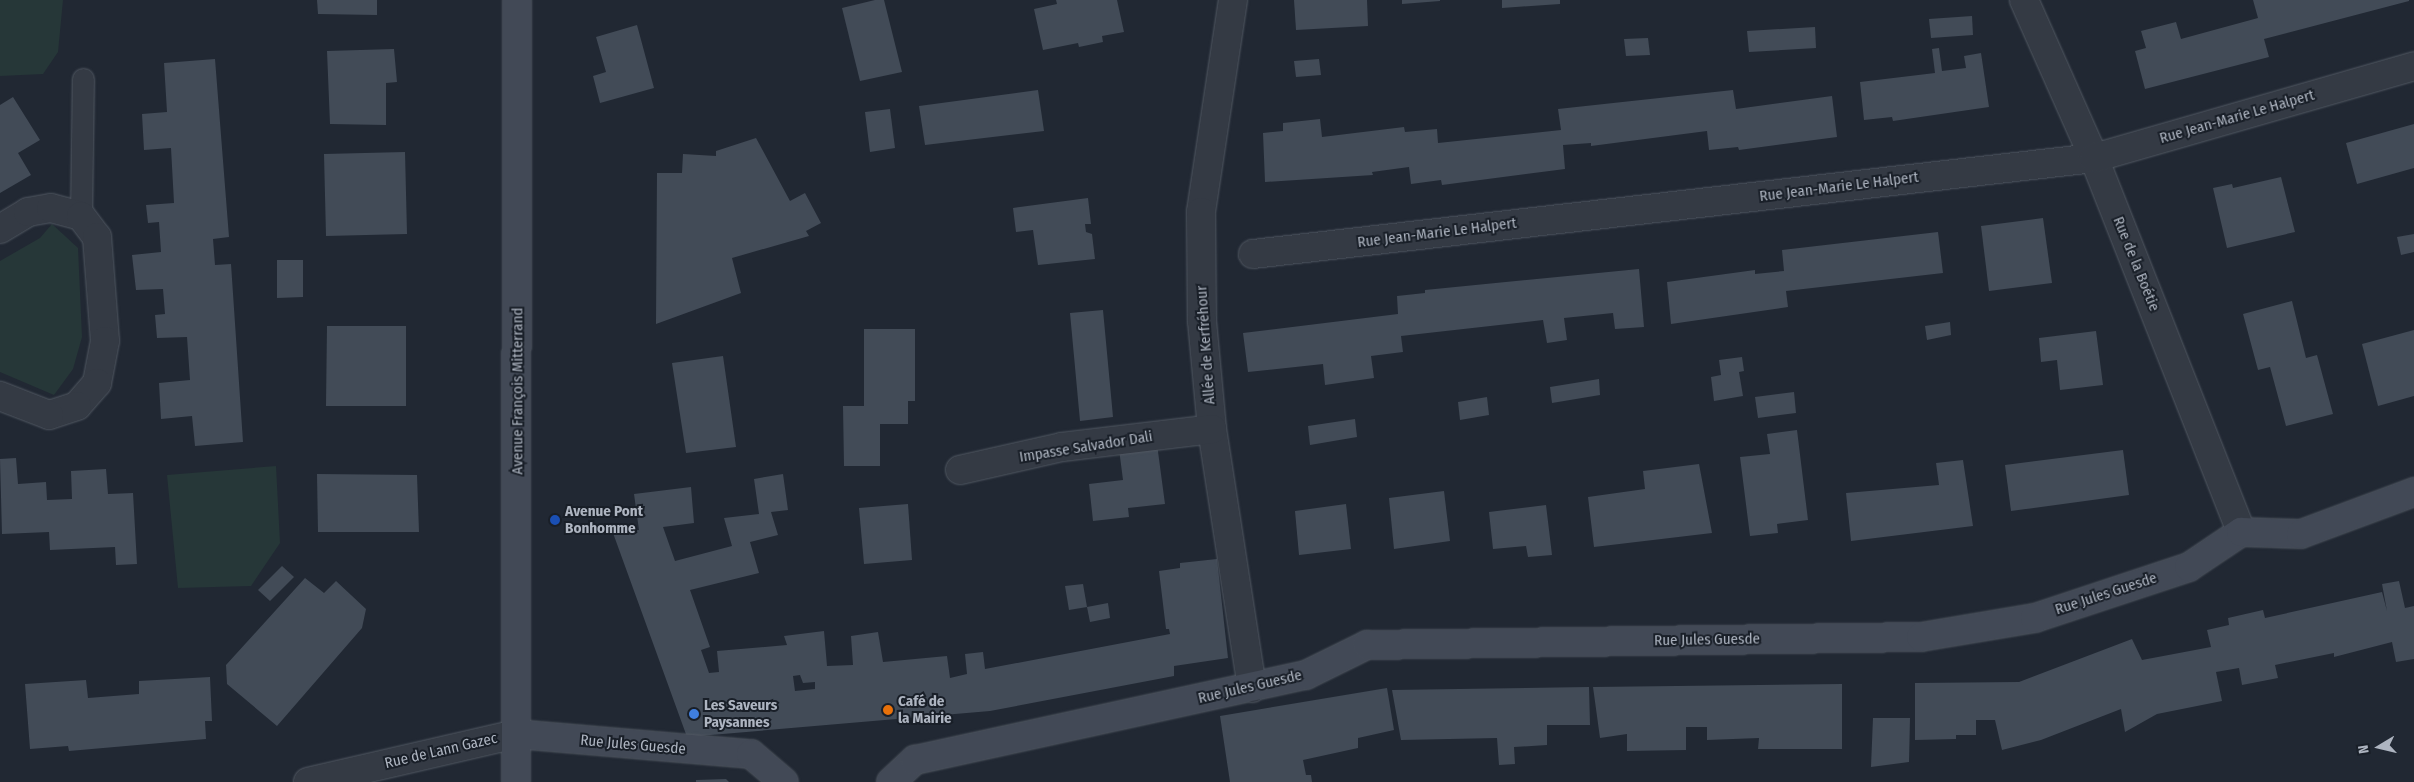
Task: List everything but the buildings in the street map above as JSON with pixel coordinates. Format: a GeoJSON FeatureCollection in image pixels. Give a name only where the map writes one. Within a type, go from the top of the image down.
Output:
{"type":"FeatureCollection","features":[{"type":"Feature","properties":{"kind":"street","name":"Avenue François Mitterrand"},"geometry":{"type":"LineString","coordinates":[[516,782],[517,0]]}},
{"type":"Feature","properties":{"kind":"street","name":"Allée de Kerfréhour"},"geometry":{"type":"LineString","coordinates":[[1233,0],[1201,212],[1202,321],[1212,429],[1252,688]]}},
{"type":"Feature","properties":{"kind":"street","name":"Rue de la Boétie"},"geometry":{"type":"LineString","coordinates":[[2024,0],[2094,158],[2242,532]]}},
{"type":"Feature","properties":{"kind":"street","name":"Rue Jean-Marie Le Halpert"},"geometry":{"type":"LineString","coordinates":[[1254,254],[2094,158],[2414,66]]}},
{"type":"Feature","properties":{"kind":"street"},"geometry":{"type":"LineString","coordinates":[[0,229],[28,212],[51,208],[81,216],[97,237],[105,341],[97,383],[77,406],[49,415],[0,396]]}},
{"type":"Feature","properties":{"kind":"street","name":"Impasse Salvador Dali"},"geometry":{"type":"LineString","coordinates":[[960,470],[1062,448],[1212,429]]}},
{"type":"Feature","properties":{"kind":"street"},"geometry":{"type":"LineString","coordinates":[[2242,532],[2301,534],[2414,492]]}},
{"type":"Feature","properties":{"kind":"street","name":"Rue Jules Guesde"},"geometry":{"type":"LineString","coordinates":[[891,782],[914,760],[986,742],[1252,688],[1306,675],[1367,645],[1921,637],[2035,618],[2188,567],[2242,532]]}},
{"type":"Feature","properties":{"kind":"street","name":"Rue Jules Guesde"},"geometry":{"type":"LineString","coordinates":[[516,734],[751,754],[784,782]]}},
{"type":"Feature","properties":{"kind":"street","name":"Rue de Lann Gazec"},"geometry":{"type":"LineString","coordinates":[[308,782],[516,734]]}},
{"type":"Feature","properties":{"kind":"lane"},"geometry":{"type":"LineString","coordinates":[[81,216],[83,78]]}},
{"type":"Feature","properties":{"kind":"shaded area"},"geometry":{"type":"Polygon","coordinates":[[[0,0],[63,0],[58,52],[43,74],[0,76],[0,0]]]}},
{"type":"Feature","properties":{"kind":"shaded area"},"geometry":{"type":"Polygon","coordinates":[[[52,224],[78,248],[82,337],[73,369],[54,395],[0,372],[0,261],[40,238],[52,224]]]}},
{"type":"Feature","properties":{"kind":"shaded area"},"geometry":{"type":"Polygon","coordinates":[[[276,466],[280,543],[251,586],[178,588],[167,475],[276,466]]]}},
{"type":"Feature","properties":{"kind":"place","name":"Avenue Pont Bonhomme"},"geometry":{"type":"Point","coordinates":[555,520]}},
{"type":"Feature","properties":{"kind":"place","name":"Café de la Mairie"},"geometry":{"type":"Point","coordinates":[888,710]}},
{"type":"Feature","properties":{"kind":"place","name":"Les Saveurs Paysannes"},"geometry":{"type":"Point","coordinates":[694,714]}}]}
